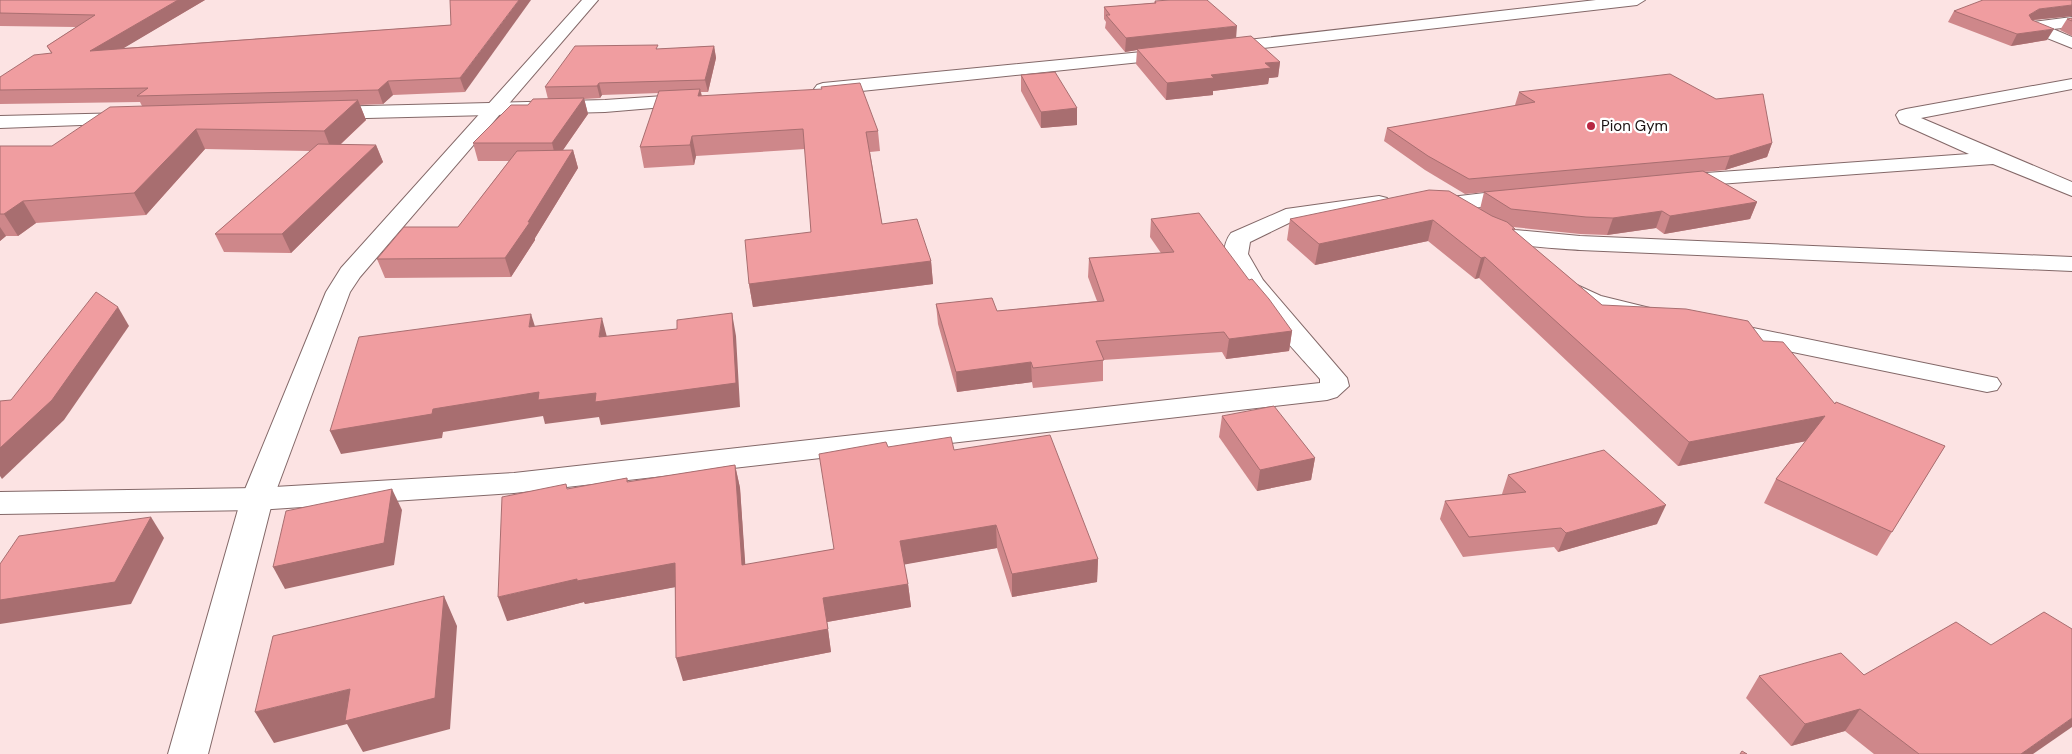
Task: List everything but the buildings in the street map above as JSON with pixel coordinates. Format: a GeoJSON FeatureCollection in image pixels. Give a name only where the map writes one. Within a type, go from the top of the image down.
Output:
{"type":"FeatureCollection","features":[{"type":"Feature","properties":{"kind":"street"},"geometry":{"type":"LineString","coordinates":[[188,754],[257,499],[338,292],[350,273],[492,109],[590,0]]}},
{"type":"Feature","properties":{"kind":"street"},"geometry":{"type":"LineString","coordinates":[[1208,49],[1636,0]]}},
{"type":"Feature","properties":{"kind":"street"},"geometry":{"type":"LineString","coordinates":[[2072,22],[2034,27],[2072,43]]}},
{"type":"Feature","properties":{"kind":"street"},"geometry":{"type":"LineString","coordinates":[[807,91],[1189,52]]}},
{"type":"Feature","properties":{"kind":"street"},"geometry":{"type":"LineString","coordinates":[[2072,84],[1906,115],[1907,119],[2072,190]]}},
{"type":"Feature","properties":{"kind":"street"},"geometry":{"type":"LineString","coordinates":[[305,114],[605,106],[710,99]]}},
{"type":"Feature","properties":{"kind":"street"},"geometry":{"type":"LineString","coordinates":[[0,122],[148,118]]}},
{"type":"Feature","properties":{"kind":"street"},"geometry":{"type":"LineString","coordinates":[[1655,183],[1996,158]]}},
{"type":"Feature","properties":{"kind":"street"},"geometry":{"type":"LineString","coordinates":[[0,503],[257,499],[514,483],[1327,391],[1335,386],[1333,378],[1252,283],[1236,254],[1239,238],[1286,216],[1403,201],[1451,204],[1539,194]]}},
{"type":"Feature","properties":{"kind":"street"},"geometry":{"type":"LineString","coordinates":[[1451,204],[1491,230],[1511,237],[1580,243],[2072,264]]}},
{"type":"Feature","properties":{"kind":"street"},"geometry":{"type":"LineString","coordinates":[[1511,237],[1566,287],[1592,301],[1665,318]]}},
{"type":"Feature","properties":{"kind":"street"},"geometry":{"type":"LineString","coordinates":[[1703,326],[1987,384]]}},
{"type":"Feature","properties":{"kind":"place","name":"Pion Gym"},"geometry":{"type":"Point","coordinates":[1591,126]}}]}
